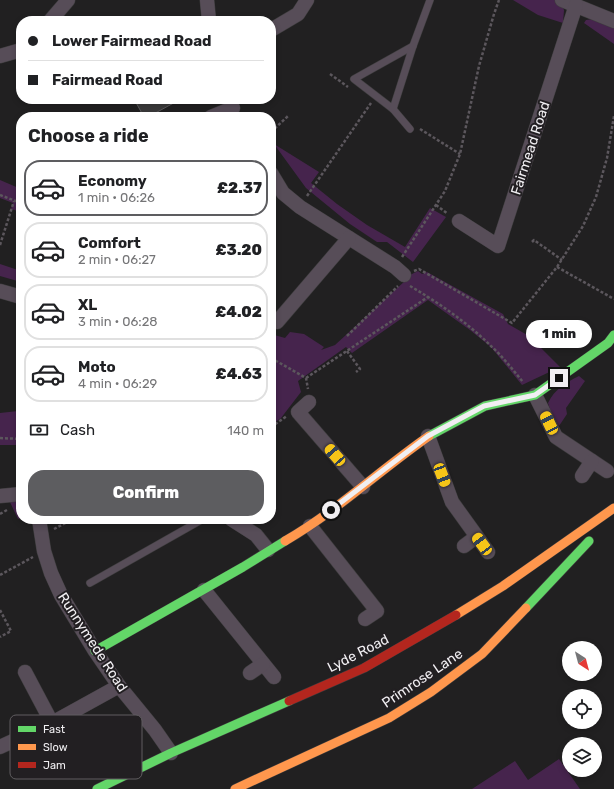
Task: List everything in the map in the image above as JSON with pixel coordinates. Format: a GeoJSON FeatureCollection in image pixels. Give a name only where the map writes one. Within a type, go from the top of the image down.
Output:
{"type":"FeatureCollection","features":[{"type":"Feature","properties":{"kind":"street"},"geometry":{"type":"LineString","coordinates":[[54,16],[68,0]]}},
{"type":"Feature","properties":{"kind":"street"},"geometry":{"type":"LineString","coordinates":[[207,0],[209,16]]}},
{"type":"Feature","properties":{"kind":"street"},"geometry":{"type":"LineString","coordinates":[[276,27],[298,14],[307,0]]}},
{"type":"Feature","properties":{"kind":"street"},"geometry":{"type":"LineString","coordinates":[[562,0],[614,21]]}},
{"type":"Feature","properties":{"kind":"street","name":"Fairmead Road"},"geometry":{"type":"LineString","coordinates":[[459,221],[498,246],[576,5]]}},
{"type":"Feature","properties":{"kind":"street"},"geometry":{"type":"LineString","coordinates":[[0,56],[16,51]]}},
{"type":"Feature","properties":{"kind":"street"},"geometry":{"type":"LineString","coordinates":[[224,112],[234,108]]}},
{"type":"Feature","properties":{"kind":"street"},"geometry":{"type":"LineString","coordinates":[[276,181],[283,193],[300,206],[350,238],[401,275]]}},
{"type":"Feature","properties":{"kind":"street"},"geometry":{"type":"LineString","coordinates":[[277,322],[350,238]]}},
{"type":"Feature","properties":{"kind":"street"},"geometry":{"type":"LineString","coordinates":[[0,291],[16,296]]}},
{"type":"Feature","properties":{"kind":"street"},"geometry":{"type":"LineString","coordinates":[[95,651],[204,590],[310,526],[428,436],[484,406],[535,395],[608,343],[614,335]]}},
{"type":"Feature","properties":{"kind":"street"},"geometry":{"type":"LineString","coordinates":[[535,395],[556,437],[607,471]]}},
{"type":"Feature","properties":{"kind":"street"},"geometry":{"type":"LineString","coordinates":[[309,402],[298,412],[363,487]]}},
{"type":"Feature","properties":{"kind":"street"},"geometry":{"type":"LineString","coordinates":[[428,436],[452,502],[488,552]]}},
{"type":"Feature","properties":{"kind":"street"},"geometry":{"type":"LineString","coordinates":[[582,476],[592,460]]}},
{"type":"Feature","properties":{"kind":"street"},"geometry":{"type":"LineString","coordinates":[[0,496],[16,494]]}},
{"type":"Feature","properties":{"kind":"street","name":"Lyde Road"},"geometry":{"type":"LineString","coordinates":[[142,767],[364,668],[428,632],[503,586],[614,508]]}},
{"type":"Feature","properties":{"kind":"street","name":"Runnymede Road"},"geometry":{"type":"LineString","coordinates":[[40,524],[44,551],[51,573],[61,595],[95,651],[119,686],[155,730],[171,753]]}},
{"type":"Feature","properties":{"kind":"street"},"geometry":{"type":"LineString","coordinates":[[239,524],[256,535],[268,550]]}},
{"type":"Feature","properties":{"kind":"street"},"geometry":{"type":"LineString","coordinates":[[310,526],[377,611],[365,619]]}},
{"type":"Feature","properties":{"kind":"street"},"geometry":{"type":"LineString","coordinates":[[464,546],[476,537]]}},
{"type":"Feature","properties":{"kind":"street","name":"Primrose Lane"},"geometry":{"type":"LineString","coordinates":[[235,789],[258,784],[389,718],[431,692],[482,654],[589,541]]}},
{"type":"Feature","properties":{"kind":"street"},"geometry":{"type":"LineString","coordinates":[[204,590],[274,677]]}},
{"type":"Feature","properties":{"kind":"street"},"geometry":{"type":"LineString","coordinates":[[250,673],[263,664]]}},
{"type":"Feature","properties":{"kind":"street"},"geometry":{"type":"LineString","coordinates":[[25,672],[48,715]]}},
{"type":"Feature","properties":{"kind":"street"},"geometry":{"type":"LineString","coordinates":[[66,715],[119,686]]}},
{"type":"Feature","properties":{"kind":"street"},"geometry":{"type":"LineString","coordinates":[[0,747],[10,742]]}},
{"type":"Feature","properties":{"kind":"street","name":"Lyde Road"},"geometry":{"type":"LineString","coordinates":[[97,789],[118,779]]}},
{"type":"Feature","properties":{"kind":"lane"},"geometry":{"type":"LineString","coordinates":[[393,109],[413,46],[430,0]]}},
{"type":"Feature","properties":{"kind":"lane"},"geometry":{"type":"LineString","coordinates":[[410,129],[393,109],[354,79],[413,46]]}},
{"type":"Feature","properties":{"kind":"lane"},"geometry":{"type":"LineString","coordinates":[[90,583],[194,524]]}},
{"type":"Feature","properties":{"kind":"path"},"geometry":{"type":"LineString","coordinates":[[347,336],[401,275],[445,191],[460,154],[479,66],[494,14],[500,0]]}},
{"type":"Feature","properties":{"kind":"path"},"geometry":{"type":"LineString","coordinates":[[300,206],[376,96]]}},
{"type":"Feature","properties":{"kind":"path"},"geometry":{"type":"LineString","coordinates":[[276,127],[288,116]]}},
{"type":"Feature","properties":{"kind":"path"},"geometry":{"type":"LineString","coordinates":[[401,275],[419,269],[512,323],[557,267],[583,226],[596,197],[606,158],[614,116]]}},
{"type":"Feature","properties":{"kind":"path"},"geometry":{"type":"LineString","coordinates":[[410,129],[418,128],[460,154]]}},
{"type":"Feature","properties":{"kind":"path"},"geometry":{"type":"LineString","coordinates":[[0,195],[14,201],[0,245]]}},
{"type":"Feature","properties":{"kind":"path"},"geometry":{"type":"LineString","coordinates":[[532,242],[534,240],[562,260]]}},
{"type":"Feature","properties":{"kind":"path"},"geometry":{"type":"LineString","coordinates":[[557,267],[614,299]]}},
{"type":"Feature","properties":{"kind":"path"},"geometry":{"type":"LineString","coordinates":[[401,275],[493,347],[535,395]]}},
{"type":"Feature","properties":{"kind":"path"},"geometry":{"type":"LineString","coordinates":[[306,378],[428,297]]}},
{"type":"Feature","properties":{"kind":"path"},"geometry":{"type":"LineString","coordinates":[[346,351],[360,369],[356,372]]}},
{"type":"Feature","properties":{"kind":"path"},"geometry":{"type":"LineString","coordinates":[[276,361],[306,378]]}},
{"type":"Feature","properties":{"kind":"path"},"geometry":{"type":"LineString","coordinates":[[306,378],[309,402]]}},
{"type":"Feature","properties":{"kind":"path"},"geometry":{"type":"LineString","coordinates":[[276,424],[291,414],[298,412]]}},
{"type":"Feature","properties":{"kind":"path"},"geometry":{"type":"LineString","coordinates":[[0,438],[16,439]]}},
{"type":"Feature","properties":{"kind":"path"},"geometry":{"type":"LineString","coordinates":[[0,514],[7,510]]}},
{"type":"Feature","properties":{"kind":"path"},"geometry":{"type":"LineString","coordinates":[[41,535],[63,524]]}},
{"type":"Feature","properties":{"kind":"path"},"geometry":{"type":"LineString","coordinates":[[0,574],[44,551]]}},
{"type":"Feature","properties":{"kind":"path"},"geometry":{"type":"LineString","coordinates":[[0,610],[11,632],[0,637]]}},
{"type":"Feature","properties":{"kind":"shaded area"},"geometry":{"type":"Polygon","coordinates":[[[513,0],[555,0],[560,2],[564,10],[563,23],[538,15],[513,0]]]}},
{"type":"Feature","properties":{"kind":"shaded area"},"geometry":{"type":"Polygon","coordinates":[[[593,19],[614,26],[614,44],[584,23],[586,20],[593,19]]]}},
{"type":"Feature","properties":{"kind":"shaded area"},"geometry":{"type":"Polygon","coordinates":[[[276,145],[319,172],[311,183],[337,204],[367,225],[405,247],[430,208],[446,217],[413,262],[387,242],[377,242],[350,224],[306,188],[276,145]]]}},
{"type":"Feature","properties":{"kind":"shaded area"},"geometry":{"type":"Polygon","coordinates":[[[0,180],[16,187],[16,210],[11,209],[13,203],[0,198],[0,180]]]}},
{"type":"Feature","properties":{"kind":"shaded area"},"geometry":{"type":"Polygon","coordinates":[[[0,264],[16,269],[16,281],[0,276],[0,264]]]}},
{"type":"Feature","properties":{"kind":"shaded area"},"geometry":{"type":"Polygon","coordinates":[[[418,271],[422,274],[427,272],[503,314],[508,324],[529,336],[560,367],[522,385],[491,347],[428,300],[352,353],[346,347],[298,381],[301,392],[281,418],[276,422],[276,335],[285,338],[290,332],[304,334],[324,347],[321,350],[335,345],[406,280],[406,277],[418,271]]]}},
{"type":"Feature","properties":{"kind":"shaded area"},"geometry":{"type":"Polygon","coordinates":[[[579,376],[585,381],[566,408],[567,414],[559,426],[552,416],[548,403],[561,387],[579,376]]]}},
{"type":"Feature","properties":{"kind":"shaded area"},"geometry":{"type":"Polygon","coordinates":[[[16,411],[16,445],[0,445],[0,413],[16,411]]]}},
{"type":"Feature","properties":{"kind":"shaded area"},"geometry":{"type":"Polygon","coordinates":[[[9,500],[16,500],[16,515],[9,500]]]}},
{"type":"Feature","properties":{"kind":"shaded area"},"geometry":{"type":"Polygon","coordinates":[[[559,759],[562,763],[562,777],[572,777],[580,789],[472,789],[515,761],[528,780],[559,759]]]}},
{"type":"Feature","properties":{"kind":"building"},"geometry":{"type":"Polygon","coordinates":[[[137,104],[172,104],[157,112],[141,112],[137,104]]]}},
{"type":"Feature","properties":{"kind":"traffic: fast"},"geometry":{"type":"LineString","coordinates":[[429,436],[485,406],[535,395],[608,343],[614,335]]}},
{"type":"Feature","properties":{"kind":"traffic: fast"},"geometry":{"type":"LineString","coordinates":[[95,651],[243,567],[285,541]]}},
{"type":"Feature","properties":{"kind":"traffic: fast"},"geometry":{"type":"LineString","coordinates":[[526,608],[589,541]]}},
{"type":"Feature","properties":{"kind":"traffic: fast"},"geometry":{"type":"LineString","coordinates":[[142,767],[289,701]]}},
{"type":"Feature","properties":{"kind":"traffic: fast"},"geometry":{"type":"LineString","coordinates":[[97,789],[118,779]]}},
{"type":"Feature","properties":{"kind":"traffic: slow"},"geometry":{"type":"LineString","coordinates":[[285,541],[323,517],[429,436]]}},
{"type":"Feature","properties":{"kind":"traffic: slow"},"geometry":{"type":"LineString","coordinates":[[456,615],[503,586],[614,508]]}},
{"type":"Feature","properties":{"kind":"traffic: slow"},"geometry":{"type":"LineString","coordinates":[[235,789],[389,718],[431,692],[482,654],[526,608]]}},
{"type":"Feature","properties":{"kind":"traffic: jam"},"geometry":{"type":"LineString","coordinates":[[289,701],[364,668],[456,615]]}},
{"type":"Feature","properties":{"kind":"route"},"geometry":{"type":"LineString","coordinates":[[331,510],[428,436],[484,406],[535,395],[559,378]]}}]}
